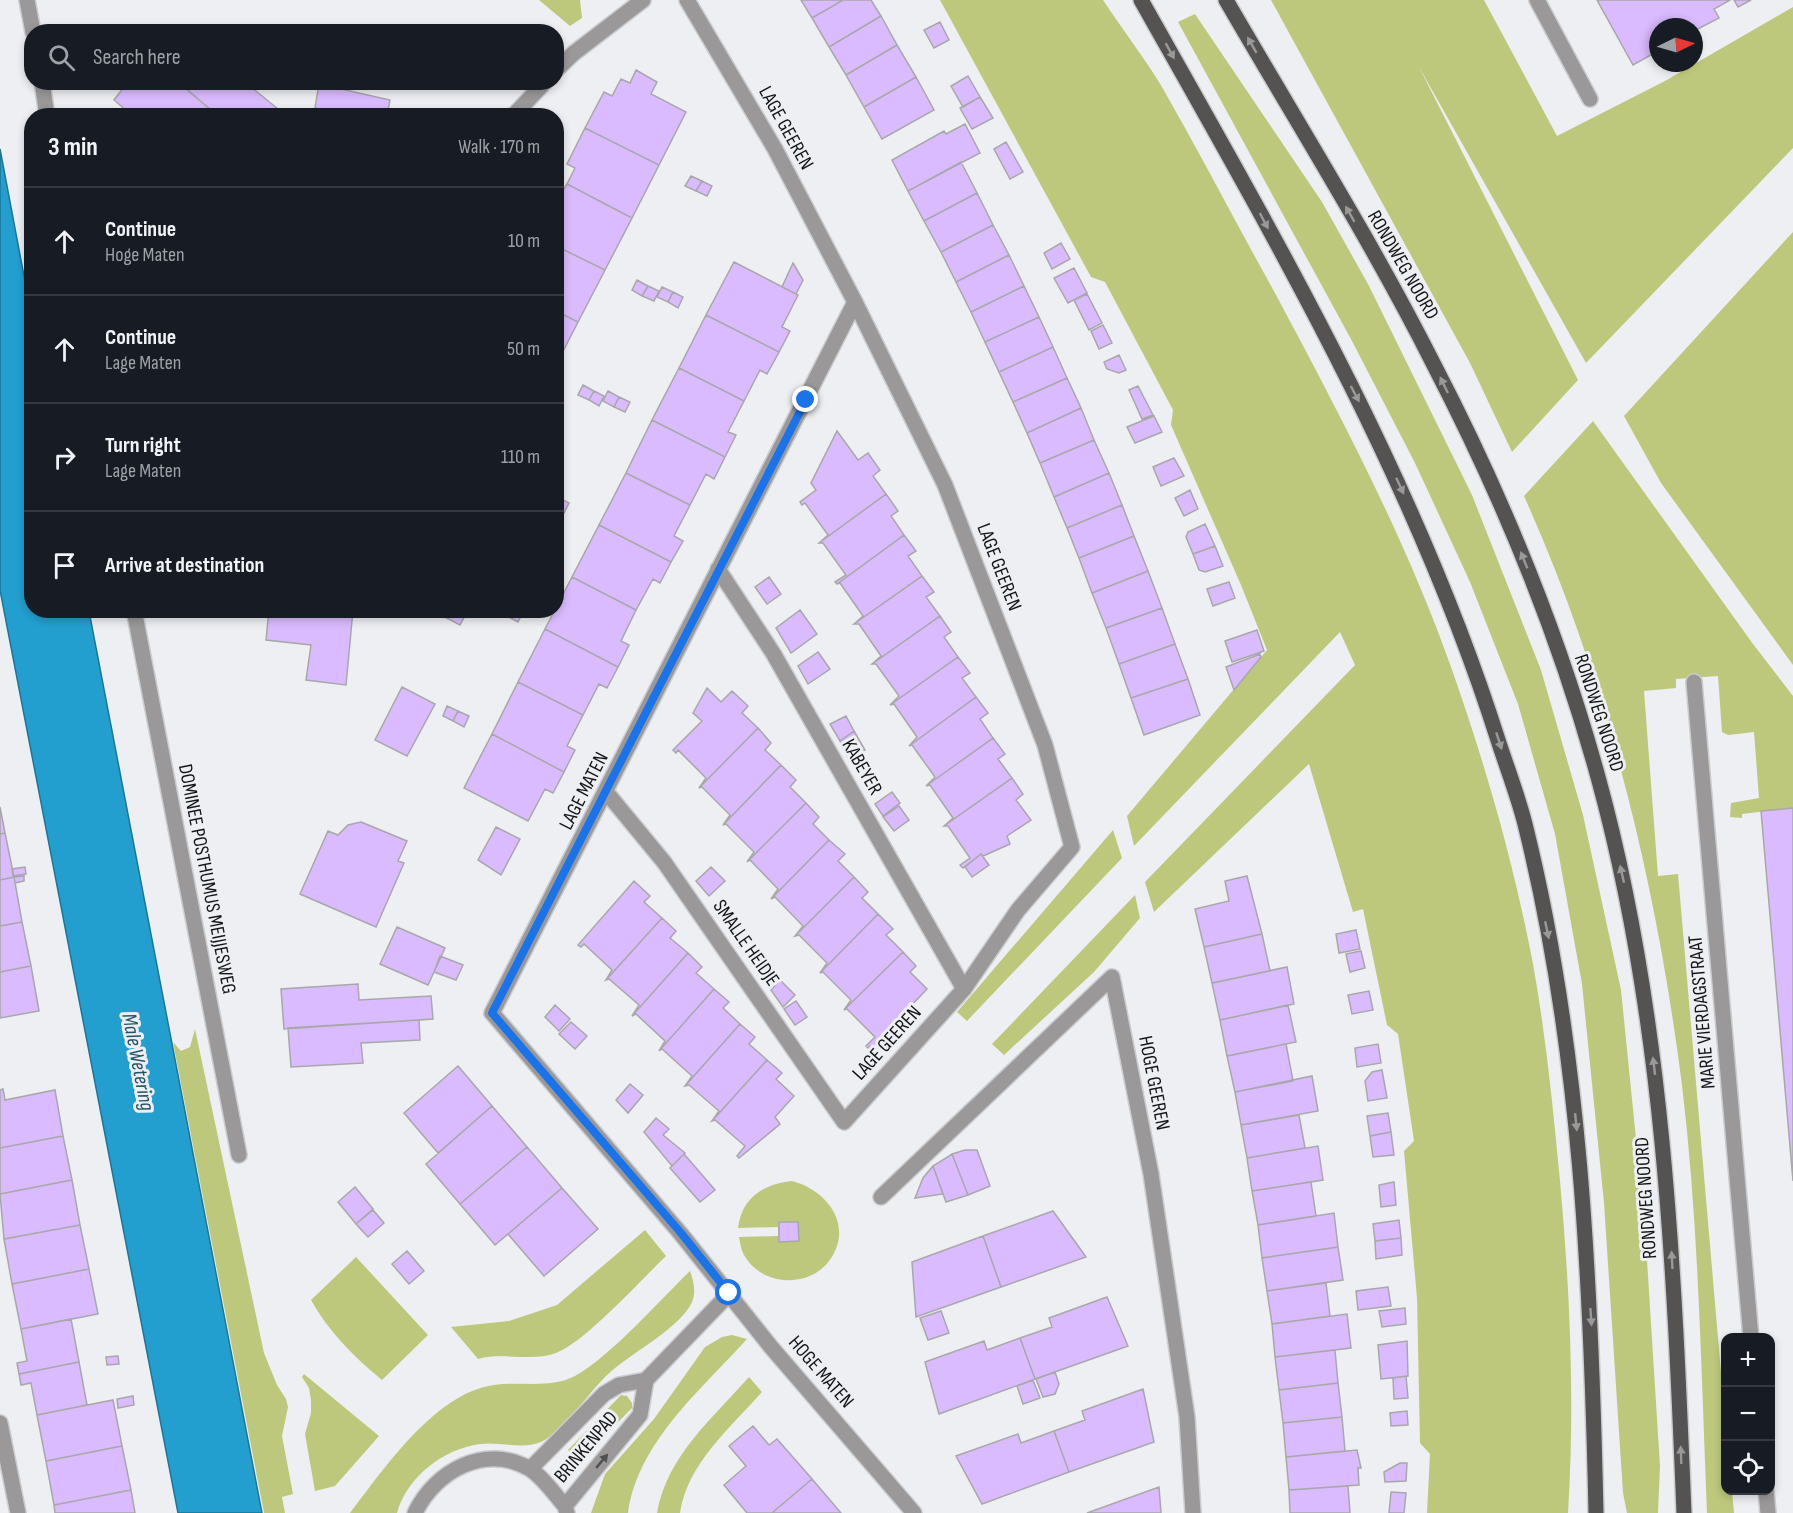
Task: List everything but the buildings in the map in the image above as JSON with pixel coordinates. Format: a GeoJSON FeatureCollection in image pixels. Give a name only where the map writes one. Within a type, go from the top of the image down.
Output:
{"type":"FeatureCollection","features":[{"type":"Feature","properties":{"kind":"main road"},"geometry":{"type":"LineString","coordinates":[[1141,0],[1249,191],[1404,493],[1481,685],[1524,822],[1555,966],[1576,1124],[1592,1342],[1596,1513]]}},
{"type":"Feature","properties":{"kind":"main road","name":"RONDWEG NOORD"},"geometry":{"type":"LineString","coordinates":[[1226,0],[1415,329],[1470,437],[1545,614],[1598,775],[1631,917],[1649,1022],[1667,1173],[1684,1513]]}},
{"type":"Feature","properties":{"kind":"street"},"geometry":{"type":"LineString","coordinates":[[27,0],[32,24]]}},
{"type":"Feature","properties":{"kind":"street"},"geometry":{"type":"LineString","coordinates":[[564,62],[643,0]]}},
{"type":"Feature","properties":{"kind":"street","name":"LAGE GEEREN"},"geometry":{"type":"LineString","coordinates":[[687,0],[775,149],[855,302],[945,484],[1044,746],[1072,847],[1018,910],[964,989],[844,1122]]}},
{"type":"Feature","properties":{"kind":"street"},"geometry":{"type":"LineString","coordinates":[[1537,0],[1590,99]]}},
{"type":"Feature","properties":{"kind":"street"},"geometry":{"type":"LineString","coordinates":[[43,90],[46,108]]}},
{"type":"Feature","properties":{"kind":"street"},"geometry":{"type":"LineString","coordinates":[[521,108],[537,90]]}},
{"type":"Feature","properties":{"kind":"street","name":"LAGE MATEN"},"geometry":{"type":"LineString","coordinates":[[699,1256],[492,1013],[607,793],[718,569],[855,302]]}},
{"type":"Feature","properties":{"kind":"street","name":"KABEYER"},"geometry":{"type":"LineString","coordinates":[[718,569],[773,653],[964,989]]}},
{"type":"Feature","properties":{"kind":"street","name":"DOMINEE POSTHUMUS MEIJJESWEG"},"geometry":{"type":"LineString","coordinates":[[136,618],[239,1155]]}},
{"type":"Feature","properties":{"kind":"street","name":"MARIE VIERDAGSTRAAT"},"geometry":{"type":"LineString","coordinates":[[1694,682],[1751,1333]]}},
{"type":"Feature","properties":{"kind":"street","name":"SMALLE HEIDJE"},"geometry":{"type":"LineString","coordinates":[[607,793],[664,862],[844,1122]]}},
{"type":"Feature","properties":{"kind":"street","name":"HOGE GEEREN"},"geometry":{"type":"LineString","coordinates":[[881,1197],[1112,977],[1151,1174],[1187,1417],[1193,1513]]}},
{"type":"Feature","properties":{"kind":"street","name":"HOGE MATEN"},"geometry":{"type":"LineString","coordinates":[[699,1256],[771,1347],[914,1513]]}},
{"type":"Feature","properties":{"kind":"street"},"geometry":{"type":"LineString","coordinates":[[646,1380],[729,1293]]}},
{"type":"Feature","properties":{"kind":"street","name":"BRINKENPAD"},"geometry":{"type":"LineString","coordinates":[[530,1469],[604,1394],[619,1385],[646,1380],[640,1415],[566,1509]]}},
{"type":"Feature","properties":{"kind":"street"},"geometry":{"type":"LineString","coordinates":[[0,1423],[18,1513]]}},
{"type":"Feature","properties":{"kind":"street"},"geometry":{"type":"LineString","coordinates":[[415,1513],[424,1495],[445,1474],[472,1461],[502,1460],[530,1469],[566,1509]]}},
{"type":"Feature","properties":{"kind":"street"},"geometry":{"type":"LineString","coordinates":[[1766,1495],[1768,1513]]}},
{"type":"Feature","properties":{"kind":"green space"},"geometry":{"type":"Polygon","coordinates":[[[539,0],[580,0],[582,18],[570,26],[539,0]]]}},
{"type":"Feature","properties":{"kind":"green space"},"geometry":{"type":"Polygon","coordinates":[[[940,0],[1103,0],[1162,87],[1275,293],[1370,477],[1433,619],[1487,777],[1508,851],[1538,991],[1552,1099],[1566,1264],[1571,1388],[1568,1513],[1427,1513],[1430,1454],[1420,1443],[1417,1298],[1404,1151],[1414,1141],[1398,1034],[1387,1025],[1363,909],[1353,912],[1309,764],[1154,912],[1145,882],[1355,665],[1340,632],[1134,846],[1127,816],[1267,650],[1171,425],[1173,410],[1105,282],[1091,277],[940,0]]]}},
{"type":"Feature","properties":{"kind":"green space"},"geometry":{"type":"Polygon","coordinates":[[[1271,0],[1484,0],[1557,136],[1681,72],[1703,72],[1703,59],[1793,7],[1793,148],[1586,363],[1419,67],[1578,380],[1512,452],[1470,363],[1271,0]]]}},
{"type":"Feature","properties":{"kind":"green space"},"geometry":{"type":"Polygon","coordinates":[[[1195,14],[1322,202],[1368,284],[1472,495],[1541,670],[1583,815],[1621,990],[1645,1228],[1660,1466],[1658,1513],[1627,1513],[1623,1493],[1604,1203],[1582,984],[1555,834],[1518,704],[1470,582],[1415,463],[1352,341],[1178,22],[1195,14]]]}},
{"type":"Feature","properties":{"kind":"green space"},"geometry":{"type":"Polygon","coordinates":[[[1793,232],[1793,665],[1661,483],[1624,416],[1793,232]]]}},
{"type":"Feature","properties":{"kind":"green space"},"geometry":{"type":"Polygon","coordinates":[[[1593,421],[1793,696],[1793,808],[1742,814],[1742,818],[1730,817],[1731,803],[1759,798],[1754,732],[1728,735],[1722,732],[1718,676],[1676,679],[1676,688],[1644,691],[1658,876],[1678,874],[1721,1373],[1721,1495],[1732,1495],[1734,1513],[1707,1513],[1699,1299],[1688,1138],[1671,1009],[1643,859],[1604,711],[1554,567],[1524,496],[1593,421]]]}},
{"type":"Feature","properties":{"kind":"green space"},"geometry":{"type":"Polygon","coordinates":[[[1113,830],[1122,858],[967,1021],[957,1012],[1113,830]]]}},
{"type":"Feature","properties":{"kind":"green space"},"geometry":{"type":"Polygon","coordinates":[[[1135,895],[1140,918],[1094,972],[1004,1055],[992,1044],[1135,895]]]}},
{"type":"Feature","properties":{"kind":"green space"},"geometry":{"type":"Polygon","coordinates":[[[195,1029],[264,1353],[288,1407],[282,1436],[293,1494],[282,1497],[285,1513],[264,1513],[173,1042],[181,1051],[190,1047],[195,1029]]]}},
{"type":"Feature","properties":{"kind":"green space"},"geometry":{"type":"Polygon","coordinates":[[[792,1181],[816,1192],[826,1201],[838,1223],[839,1235],[836,1248],[829,1261],[820,1270],[797,1280],[785,1280],[762,1273],[752,1265],[743,1253],[739,1237],[778,1236],[778,1227],[738,1228],[740,1217],[749,1200],[772,1185],[792,1181]]]}},
{"type":"Feature","properties":{"kind":"green space"},"geometry":{"type":"Polygon","coordinates":[[[645,1230],[666,1256],[597,1324],[568,1347],[556,1353],[537,1357],[498,1356],[478,1359],[451,1327],[509,1321],[557,1305],[645,1230]]]}},
{"type":"Feature","properties":{"kind":"green space"},"geometry":{"type":"Polygon","coordinates":[[[356,1257],[428,1335],[382,1380],[342,1343],[311,1300],[356,1257]]]}},
{"type":"Feature","properties":{"kind":"green space"},"geometry":{"type":"Polygon","coordinates":[[[690,1271],[694,1284],[694,1297],[682,1316],[606,1376],[551,1436],[528,1445],[488,1443],[466,1447],[428,1467],[409,1488],[397,1513],[350,1513],[413,1435],[451,1402],[472,1391],[494,1385],[545,1384],[575,1376],[619,1342],[690,1271]]]}},
{"type":"Feature","properties":{"kind":"green space"},"geometry":{"type":"Polygon","coordinates":[[[732,1335],[747,1339],[674,1418],[658,1440],[644,1463],[634,1487],[628,1513],[591,1513],[605,1474],[654,1419],[705,1347],[722,1337],[732,1335]]]}},
{"type":"Feature","properties":{"kind":"green space"},"geometry":{"type":"Polygon","coordinates":[[[304,1374],[379,1436],[335,1486],[315,1491],[305,1434],[311,1413],[311,1400],[309,1388],[302,1377],[304,1374]]]}},
{"type":"Feature","properties":{"kind":"green space"},"geometry":{"type":"Polygon","coordinates":[[[749,1377],[762,1392],[701,1462],[684,1495],[680,1513],[657,1513],[670,1474],[681,1456],[706,1423],[749,1377]]]}},
{"type":"Feature","properties":{"kind":"green space"},"geometry":{"type":"Polygon","coordinates":[[[621,1395],[627,1396],[632,1403],[632,1408],[579,1462],[568,1450],[621,1395]]]}},
{"type":"Feature","properties":{"kind":"water","name":"Male Wetering"},"geometry":{"type":"Polygon","coordinates":[[[0,149],[24,276],[24,618],[90,618],[262,1513],[178,1513],[0,590],[0,149]]]}},
{"type":"Feature","properties":{"kind":"route"},"geometry":{"type":"LineString","coordinates":[[729,1293],[681,1233],[492,1013],[607,793],[718,569],[806,400]]}}]}
